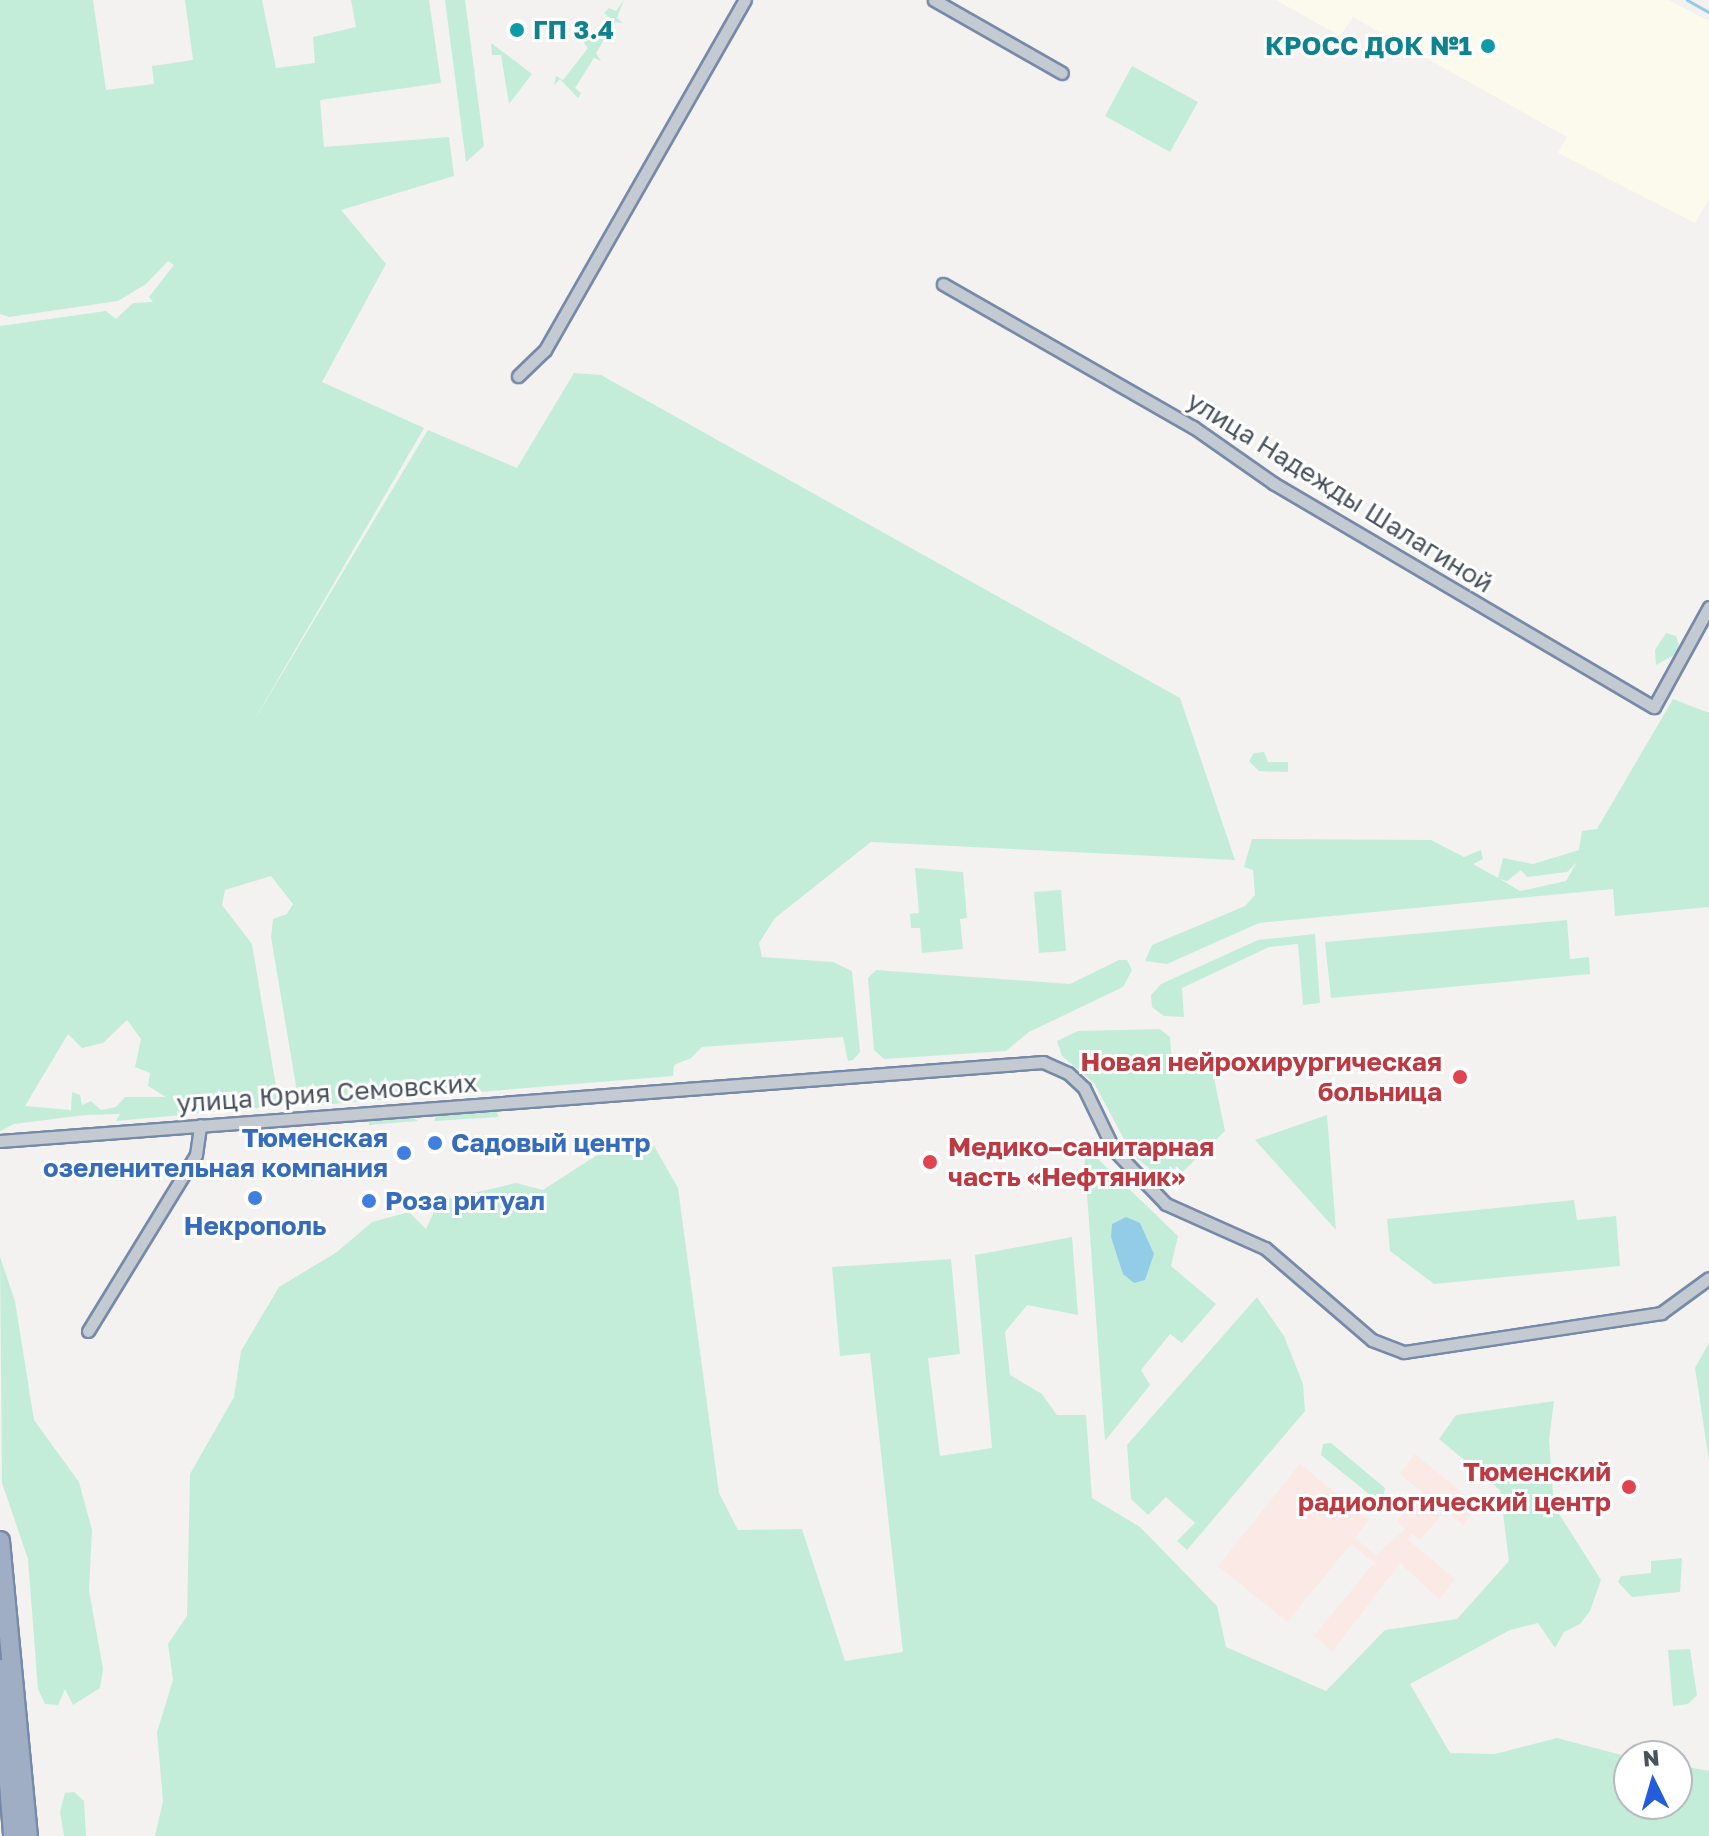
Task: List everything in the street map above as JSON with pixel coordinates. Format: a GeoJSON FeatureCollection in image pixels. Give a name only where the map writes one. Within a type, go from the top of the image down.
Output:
{"type":"FeatureCollection","features":[{"type":"Feature","properties":{"kind":"highway"},"geometry":{"type":"LineString","coordinates":[[0,1541],[28,1836]]}},
{"type":"Feature","properties":{"kind":"highway"},"geometry":{"type":"LineString","coordinates":[[0,1669],[13,1836]]}},
{"type":"Feature","properties":{"kind":"street"},"geometry":{"type":"LineString","coordinates":[[518,376],[545,350],[745,0]]}},
{"type":"Feature","properties":{"kind":"street"},"geometry":{"type":"LineString","coordinates":[[934,0],[1062,73]]}},
{"type":"Feature","properties":{"kind":"street","name":"улица Надежды Шалагиной"},"geometry":{"type":"LineString","coordinates":[[943,284],[1193,427],[1273,483],[1654,707],[1709,607]]}},
{"type":"Feature","properties":{"kind":"street","name":"улица Юрия Семовских"},"geometry":{"type":"LineString","coordinates":[[0,1141],[1043,1062],[1068,1073],[1084,1088],[1114,1150],[1166,1204],[1265,1248],[1372,1340],[1404,1352],[1661,1313],[1709,1278]]}},
{"type":"Feature","properties":{"kind":"street"},"geometry":{"type":"LineString","coordinates":[[88,1331],[196,1155],[200,1125]]}},
{"type":"Feature","properties":{"kind":"shaded area"},"geometry":{"type":"Polygon","coordinates":[[[1276,0],[1668,0],[1709,21],[1709,199],[1695,223],[1558,153],[1567,137],[1353,17],[1340,36],[1276,0]]]}},
{"type":"Feature","properties":{"kind":"shaded area"},"geometry":{"type":"Polygon","coordinates":[[[1415,1454],[1478,1506],[1463,1525],[1436,1504],[1433,1508],[1441,1515],[1420,1540],[1412,1534],[1407,1539],[1455,1579],[1439,1599],[1400,1563],[1333,1651],[1314,1636],[1372,1565],[1378,1566],[1351,1544],[1287,1622],[1218,1566],[1300,1464],[1369,1520],[1355,1538],[1376,1555],[1405,1529],[1397,1522],[1418,1496],[1426,1502],[1429,1498],[1400,1474],[1415,1454]]]}},
{"type":"Feature","properties":{"kind":"green space"},"geometry":{"type":"Polygon","coordinates":[[[0,0],[93,0],[106,90],[154,84],[152,66],[193,60],[185,0],[262,0],[276,68],[315,63],[313,37],[356,27],[351,0],[429,0],[441,83],[320,100],[324,147],[449,137],[454,176],[341,210],[386,264],[322,382],[424,428],[252,724],[428,430],[517,468],[574,373],[601,375],[1180,698],[1235,860],[871,842],[775,918],[759,943],[762,957],[833,962],[852,971],[860,1052],[853,1060],[848,1061],[843,1037],[702,1047],[691,1058],[674,1065],[673,1076],[308,1106],[298,1098],[271,937],[273,919],[287,914],[293,904],[271,876],[225,890],[222,905],[252,944],[278,1098],[270,1107],[116,1121],[120,1114],[85,1115],[14,1124],[0,1131],[0,326],[106,311],[116,319],[133,303],[153,302],[149,297],[174,265],[168,261],[146,284],[118,301],[9,317],[0,314],[0,0]],[[127,1020],[103,1043],[82,1048],[68,1034],[25,1106],[71,1110],[72,1092],[80,1095],[82,1105],[91,1101],[101,1110],[116,1107],[125,1097],[166,1097],[148,1086],[150,1073],[135,1067],[141,1039],[127,1020]]]}},
{"type":"Feature","properties":{"kind":"green space"},"geometry":{"type":"Polygon","coordinates":[[[445,0],[465,0],[484,146],[466,162],[445,0]]]}},
{"type":"Feature","properties":{"kind":"green space"},"geometry":{"type":"Polygon","coordinates":[[[624,0],[617,18],[623,23],[615,22],[596,53],[601,61],[594,58],[575,88],[581,93],[578,98],[560,79],[554,85],[556,76],[563,80],[588,48],[583,41],[587,36],[594,41],[610,18],[604,13],[609,8],[616,11],[624,0]]]}},
{"type":"Feature","properties":{"kind":"green space"},"geometry":{"type":"Polygon","coordinates":[[[491,43],[532,74],[509,104],[501,55],[492,55],[491,43]]]}},
{"type":"Feature","properties":{"kind":"green space"},"geometry":{"type":"Polygon","coordinates":[[[1132,66],[1198,102],[1170,152],[1105,116],[1132,66]]]}},
{"type":"Feature","properties":{"kind":"green space"},"geometry":{"type":"Polygon","coordinates":[[[1666,633],[1676,636],[1679,645],[1676,654],[1656,665],[1655,650],[1666,633]]]}},
{"type":"Feature","properties":{"kind":"green space"},"geometry":{"type":"Polygon","coordinates":[[[1673,699],[1709,713],[1709,907],[1615,916],[1613,889],[1259,923],[1167,964],[1145,961],[1152,945],[1245,906],[1255,895],[1253,870],[1244,867],[1252,839],[1431,840],[1464,857],[1481,850],[1483,859],[1473,864],[1498,878],[1503,858],[1533,864],[1579,850],[1582,831],[1597,829],[1673,699]],[[1577,862],[1567,872],[1527,877],[1521,870],[1507,881],[1500,879],[1520,891],[1566,881],[1577,862]]]}},
{"type":"Feature","properties":{"kind":"green space"},"geometry":{"type":"Polygon","coordinates":[[[1264,752],[1268,762],[1288,762],[1288,772],[1259,771],[1249,761],[1254,753],[1264,752]]]}},
{"type":"Feature","properties":{"kind":"green space"},"geometry":{"type":"Polygon","coordinates":[[[915,868],[963,872],[967,918],[960,919],[963,949],[922,953],[920,928],[911,928],[910,914],[919,913],[915,868]]]}},
{"type":"Feature","properties":{"kind":"green space"},"geometry":{"type":"Polygon","coordinates":[[[1061,890],[1066,951],[1039,953],[1034,892],[1061,890]]]}},
{"type":"Feature","properties":{"kind":"green space"},"geometry":{"type":"Polygon","coordinates":[[[1567,920],[1570,959],[1589,957],[1590,974],[1331,998],[1325,942],[1567,920]]]}},
{"type":"Feature","properties":{"kind":"green space"},"geometry":{"type":"Polygon","coordinates":[[[1315,934],[1320,1003],[1303,1005],[1298,944],[1269,947],[1182,988],[1184,1017],[1164,1016],[1152,1007],[1151,995],[1161,984],[1258,940],[1315,934]]]}},
{"type":"Feature","properties":{"kind":"green space"},"geometry":{"type":"Polygon","coordinates":[[[1119,960],[1127,960],[1132,970],[1123,987],[1029,1032],[1006,1051],[884,1059],[874,1050],[868,978],[876,970],[1070,984],[1119,960]]]}},
{"type":"Feature","properties":{"kind":"green space"},"geometry":{"type":"Polygon","coordinates":[[[1160,1029],[1170,1037],[1172,1062],[1210,1058],[1225,1131],[1169,1185],[1132,1154],[1094,1083],[1062,1056],[1057,1041],[1078,1031],[1160,1029]]]}},
{"type":"Feature","properties":{"kind":"green space"},"geometry":{"type":"Polygon","coordinates":[[[495,1109],[499,1117],[434,1121],[437,1114],[495,1109]]]}},
{"type":"Feature","properties":{"kind":"green space"},"geometry":{"type":"Polygon","coordinates":[[[1327,1115],[1336,1230],[1255,1140],[1327,1115]]]}},
{"type":"Feature","properties":{"kind":"green space"},"geometry":{"type":"Polygon","coordinates":[[[410,1116],[418,1121],[369,1125],[369,1120],[410,1116]]]}},
{"type":"Feature","properties":{"kind":"green space"},"geometry":{"type":"Polygon","coordinates":[[[654,1146],[678,1188],[719,1493],[738,1530],[802,1529],[845,1661],[903,1652],[870,1353],[840,1356],[832,1267],[951,1259],[960,1354],[928,1358],[940,1456],[992,1448],[975,1255],[1072,1237],[1078,1315],[1027,1305],[1005,1332],[1010,1375],[1042,1394],[1057,1415],[1086,1415],[1092,1498],[1140,1527],[1217,1606],[1226,1647],[1326,1691],[1385,1630],[1457,1619],[1509,1561],[1500,1490],[1439,1439],[1456,1415],[1554,1401],[1549,1440],[1554,1506],[1601,1580],[1590,1611],[1580,1624],[1564,1632],[1555,1648],[1538,1623],[1510,1630],[1410,1684],[1450,1753],[1495,1754],[1557,1738],[1613,1753],[1613,1820],[1693,1820],[1693,1768],[1709,1771],[1709,1836],[155,1836],[163,1801],[157,1732],[173,1680],[168,1644],[187,1616],[190,1474],[234,1397],[241,1351],[279,1287],[337,1252],[372,1222],[409,1212],[426,1229],[439,1201],[516,1183],[543,1190],[600,1153],[654,1146]]]}},
{"type":"Feature","properties":{"kind":"green space"},"geometry":{"type":"Polygon","coordinates":[[[1084,1153],[1097,1158],[1178,1236],[1171,1266],[1216,1304],[1182,1343],[1170,1334],[1141,1370],[1150,1385],[1105,1441],[1084,1153]]]}},
{"type":"Feature","properties":{"kind":"green space"},"geometry":{"type":"Polygon","coordinates":[[[1574,1200],[1577,1220],[1616,1216],[1620,1266],[1434,1284],[1390,1251],[1387,1219],[1574,1200]]]}},
{"type":"Feature","properties":{"kind":"green space"},"geometry":{"type":"Polygon","coordinates":[[[0,1257],[15,1301],[34,1420],[79,1482],[92,1530],[89,1590],[103,1669],[100,1688],[73,1705],[65,1689],[58,1705],[45,1704],[38,1689],[28,1559],[2,1483],[0,1257]]]}},
{"type":"Feature","properties":{"kind":"green space"},"geometry":{"type":"Polygon","coordinates":[[[1257,1297],[1284,1336],[1303,1384],[1305,1411],[1187,1550],[1177,1541],[1195,1523],[1166,1497],[1148,1515],[1131,1499],[1127,1445],[1257,1297]]]}},
{"type":"Feature","properties":{"kind":"green space"},"geometry":{"type":"Polygon","coordinates":[[[1709,1343],[1709,1461],[1695,1368],[1709,1343]]]}},
{"type":"Feature","properties":{"kind":"green space"},"geometry":{"type":"Polygon","coordinates":[[[1331,1443],[1385,1488],[1383,1498],[1375,1499],[1321,1455],[1323,1444],[1331,1443]]]}},
{"type":"Feature","properties":{"kind":"green space"},"geometry":{"type":"Polygon","coordinates":[[[1682,1558],[1680,1592],[1632,1597],[1618,1582],[1621,1576],[1651,1573],[1651,1561],[1682,1558]]]}},
{"type":"Feature","properties":{"kind":"green space"},"geometry":{"type":"Polygon","coordinates":[[[1690,1649],[1697,1695],[1688,1704],[1673,1706],[1668,1650],[1690,1649]]]}},
{"type":"Feature","properties":{"kind":"green space"},"geometry":{"type":"Polygon","coordinates":[[[74,1792],[84,1801],[86,1836],[64,1836],[60,1812],[65,1793],[74,1792]]]}},
{"type":"Feature","properties":{"kind":"water"},"geometry":{"type":"Polygon","coordinates":[[[1126,1217],[1140,1223],[1154,1254],[1145,1280],[1134,1283],[1123,1274],[1111,1237],[1112,1224],[1126,1217]]]}},
{"type":"Feature","properties":{"kind":"waterway"},"geometry":{"type":"LineString","coordinates":[[1687,0],[1709,12]]}},
{"type":"Feature","properties":{"kind":"place","name":"ГП 3.4"},"geometry":{"type":"Point","coordinates":[517,30]}},
{"type":"Feature","properties":{"kind":"place","name":"КРОСС ДОК №1"},"geometry":{"type":"Point","coordinates":[1488,46]}},
{"type":"Feature","properties":{"kind":"place","name":"Новая нейрохирургическая больница"},"geometry":{"type":"Point","coordinates":[1460,1077]}},
{"type":"Feature","properties":{"kind":"place","name":"Садовый центр"},"geometry":{"type":"Point","coordinates":[435,1143]}},
{"type":"Feature","properties":{"kind":"place","name":"Тюменская озеленительная компания"},"geometry":{"type":"Point","coordinates":[404,1153]}},
{"type":"Feature","properties":{"kind":"place","name":"Медико–санитарная часть «Нефтяник»"},"geometry":{"type":"Point","coordinates":[930,1162]}},
{"type":"Feature","properties":{"kind":"place","name":"Некрополь"},"geometry":{"type":"Point","coordinates":[255,1198]}},
{"type":"Feature","properties":{"kind":"place","name":"Роза ритуал"},"geometry":{"type":"Point","coordinates":[369,1201]}},
{"type":"Feature","properties":{"kind":"place","name":"Тюменский радиологический центр"},"geometry":{"type":"Point","coordinates":[1629,1487]}}]}
